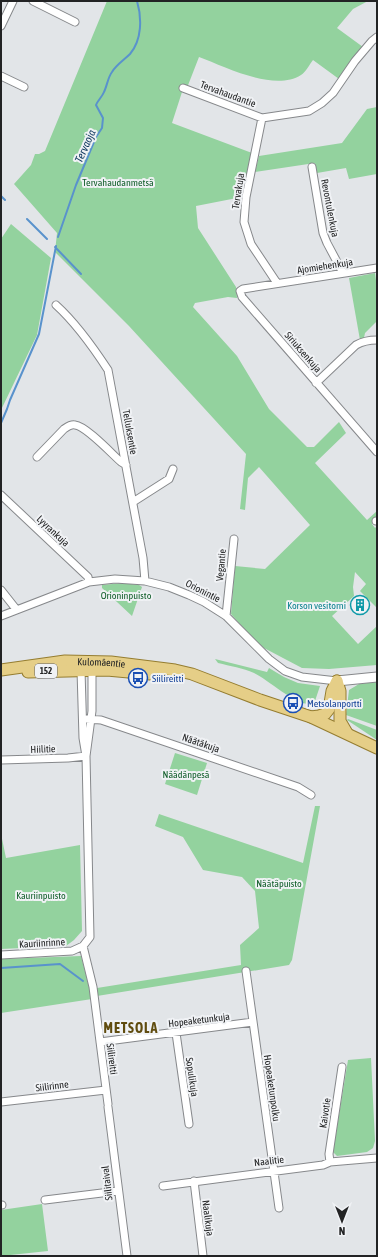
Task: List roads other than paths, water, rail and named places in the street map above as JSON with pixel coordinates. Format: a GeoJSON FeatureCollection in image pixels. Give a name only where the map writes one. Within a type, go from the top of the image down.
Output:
{"type":"FeatureCollection","features":[{"type":"Feature","properties":{"kind":"main road","name":"Kulomäentie"},"geometry":{"type":"LineString","coordinates":[[1,671],[64,661],[86,667],[160,675],[223,686],[311,717],[347,733],[377,749]]}},
{"type":"Feature","properties":{"kind":"main road","name":"Orionintie"},"geometry":{"type":"LineString","coordinates":[[337,681],[377,676]]}},
{"type":"Feature","properties":{"kind":"main road"},"geometry":{"type":"LineString","coordinates":[[311,717],[325,714],[329,709],[332,690],[337,681]]}},
{"type":"Feature","properties":{"kind":"main road"},"geometry":{"type":"LineString","coordinates":[[337,681],[340,691],[340,721],[347,733]]}},
{"type":"Feature","properties":{"kind":"main road","name":"Kulomäentie"},"geometry":{"type":"LineString","coordinates":[[260,700],[306,721],[377,749]]}},
{"type":"Feature","properties":{"kind":"street"},"geometry":{"type":"LineString","coordinates":[[1,26],[13,1]]}},
{"type":"Feature","properties":{"kind":"street"},"geometry":{"type":"LineString","coordinates":[[33,1],[75,22]]}},
{"type":"Feature","properties":{"kind":"street","name":"Tervahaudantie"},"geometry":{"type":"LineString","coordinates":[[183,88],[262,118],[294,114],[318,107],[333,93],[355,61],[377,37]]}},
{"type":"Feature","properties":{"kind":"street"},"geometry":{"type":"LineString","coordinates":[[1,76],[24,87]]}},
{"type":"Feature","properties":{"kind":"street","name":"Tervakuja"},"geometry":{"type":"LineString","coordinates":[[262,118],[246,197],[244,222],[251,244],[277,283]]}},
{"type":"Feature","properties":{"kind":"street","name":"Revontulenkuja"},"geometry":{"type":"LineString","coordinates":[[312,167],[323,233],[343,273]]}},
{"type":"Feature","properties":{"kind":"street","name":"Ajomiehenkuja"},"geometry":{"type":"LineString","coordinates":[[277,283],[377,268]]}},
{"type":"Feature","properties":{"kind":"street","name":"Siriuksenkuja"},"geometry":{"type":"LineString","coordinates":[[277,283],[243,289],[240,291],[242,297],[377,452]]}},
{"type":"Feature","properties":{"kind":"street","name":"Telluksentie"},"geometry":{"type":"LineString","coordinates":[[56,305],[76,326],[95,350],[108,370],[143,558],[145,581]]}},
{"type":"Feature","properties":{"kind":"street"},"geometry":{"type":"LineString","coordinates":[[316,383],[356,345],[368,340],[377,340]]}},
{"type":"Feature","properties":{"kind":"street"},"geometry":{"type":"LineString","coordinates":[[38,457],[64,429],[75,424],[85,429],[126,465]]}},
{"type":"Feature","properties":{"kind":"street"},"geometry":{"type":"LineString","coordinates":[[133,502],[170,479],[173,470]]}},
{"type":"Feature","properties":{"kind":"street","name":"Lyyrankuja"},"geometry":{"type":"LineString","coordinates":[[1,495],[88,577],[89,582]]}},
{"type":"Feature","properties":{"kind":"street","name":"Vegantie"},"geometry":{"type":"LineString","coordinates":[[226,616],[234,540]]}},
{"type":"Feature","properties":{"kind":"street","name":"Orionintie"},"geometry":{"type":"LineString","coordinates":[[1,616],[89,582],[115,579],[145,581],[169,587],[189,595],[204,602],[226,616],[258,649],[278,666],[302,677],[337,681]]}},
{"type":"Feature","properties":{"kind":"street"},"geometry":{"type":"LineString","coordinates":[[1,590],[16,609]]}},
{"type":"Feature","properties":{"kind":"street"},"geometry":{"type":"LineString","coordinates":[[83,946],[90,933],[86,756],[91,719],[86,667]]}},
{"type":"Feature","properties":{"kind":"street"},"geometry":{"type":"LineString","coordinates":[[86,667],[82,719],[86,756]]}},
{"type":"Feature","properties":{"kind":"street","name":"Näätäkuja"},"geometry":{"type":"LineString","coordinates":[[82,719],[101,720],[265,775],[298,787],[311,795]]}},
{"type":"Feature","properties":{"kind":"street","name":"Hiilitie"},"geometry":{"type":"LineString","coordinates":[[1,760],[86,756]]}},
{"type":"Feature","properties":{"kind":"street","name":"Kauriinrinne"},"geometry":{"type":"LineString","coordinates":[[1,955],[72,951],[83,946]]}},
{"type":"Feature","properties":{"kind":"street","name":"Siilireitti"},"geometry":{"type":"LineString","coordinates":[[83,946],[93,987],[108,1106]]}},
{"type":"Feature","properties":{"kind":"street","name":"Hopeaketunpolku"},"geometry":{"type":"LineString","coordinates":[[246,971],[279,1208]]}},
{"type":"Feature","properties":{"kind":"street","name":"Hopeaketunkuja"},"geometry":{"type":"LineString","coordinates":[[100,1042],[253,1022]]}},
{"type":"Feature","properties":{"kind":"street","name":"Sopulikuja"},"geometry":{"type":"LineString","coordinates":[[176,1033],[189,1124]]}},
{"type":"Feature","properties":{"kind":"street","name":"Kaivotie"},"geometry":{"type":"LineString","coordinates":[[330,1162],[329,1154],[342,1067]]}},
{"type":"Feature","properties":{"kind":"street","name":"Siilirinne"},"geometry":{"type":"LineString","coordinates":[[1,1102],[106,1090]]}},
{"type":"Feature","properties":{"kind":"street","name":"Siilitaival"},"geometry":{"type":"LineString","coordinates":[[108,1106],[127,1256]]}},
{"type":"Feature","properties":{"kind":"street","name":"Naalitie"},"geometry":{"type":"LineString","coordinates":[[163,1186],[323,1165],[330,1162],[377,1158]]}},
{"type":"Feature","properties":{"kind":"street","name":"Naalikuja"},"geometry":{"type":"LineString","coordinates":[[194,1182],[203,1256]]}},
{"type":"Feature","properties":{"kind":"street"},"geometry":{"type":"LineString","coordinates":[[45,1200],[118,1191]]}},
{"type":"Feature","properties":{"kind":"waterway","name":"Tervaoja"},"geometry":{"type":"LineString","coordinates":[[58,237],[76,185],[96,137],[102,128],[103,118],[96,105],[103,94],[111,74],[130,54],[137,42],[140,29],[140,14],[137,1]]}},
{"type":"Feature","properties":{"kind":"waterway"},"geometry":{"type":"LineString","coordinates":[[1,196],[5,200]]}},
{"type":"Feature","properties":{"kind":"waterway"},"geometry":{"type":"LineString","coordinates":[[27,219],[47,239]]}},
{"type":"Feature","properties":{"kind":"waterway","name":"Tervaoja"},"geometry":{"type":"LineString","coordinates":[[1,423],[39,334],[56,246]]}},
{"type":"Feature","properties":{"kind":"waterway"},"geometry":{"type":"LineString","coordinates":[[55,247],[81,274]]}},
{"type":"Feature","properties":{"kind":"waterway"},"geometry":{"type":"LineString","coordinates":[[1,968],[60,964],[83,981]]}},
{"type":"Feature","properties":{"kind":"place","name":"Korson vesitorni"},"geometry":{"type":"Point","coordinates":[360,605]}},
{"type":"Feature","properties":{"kind":"place","name":"Siilireitti"},"geometry":{"type":"Point","coordinates":[138,678]}},
{"type":"Feature","properties":{"kind":"place","name":"Metsolanportti"},"geometry":{"type":"Point","coordinates":[293,703]}},
{"type":"Feature","properties":{"kind":"district","name":"METSOLA"},"geometry":{"type":"Point","coordinates":[131,1028]}},
{"type":"Feature","properties":{"kind":"park label","name":"Tervahaudanmetsä"},"geometry":{"type":"Point","coordinates":[118,182]}},
{"type":"Feature","properties":{"kind":"park label","name":"Orioninpuisto"},"geometry":{"type":"Point","coordinates":[126,595]}},
{"type":"Feature","properties":{"kind":"park label","name":"Näädänpesä"},"geometry":{"type":"Point","coordinates":[186,774]}},
{"type":"Feature","properties":{"kind":"park label","name":"Näätäpuisto"},"geometry":{"type":"Point","coordinates":[279,883]}},
{"type":"Feature","properties":{"kind":"park label","name":"Kauriinpuisto"},"geometry":{"type":"Point","coordinates":[41,895]}}]}
